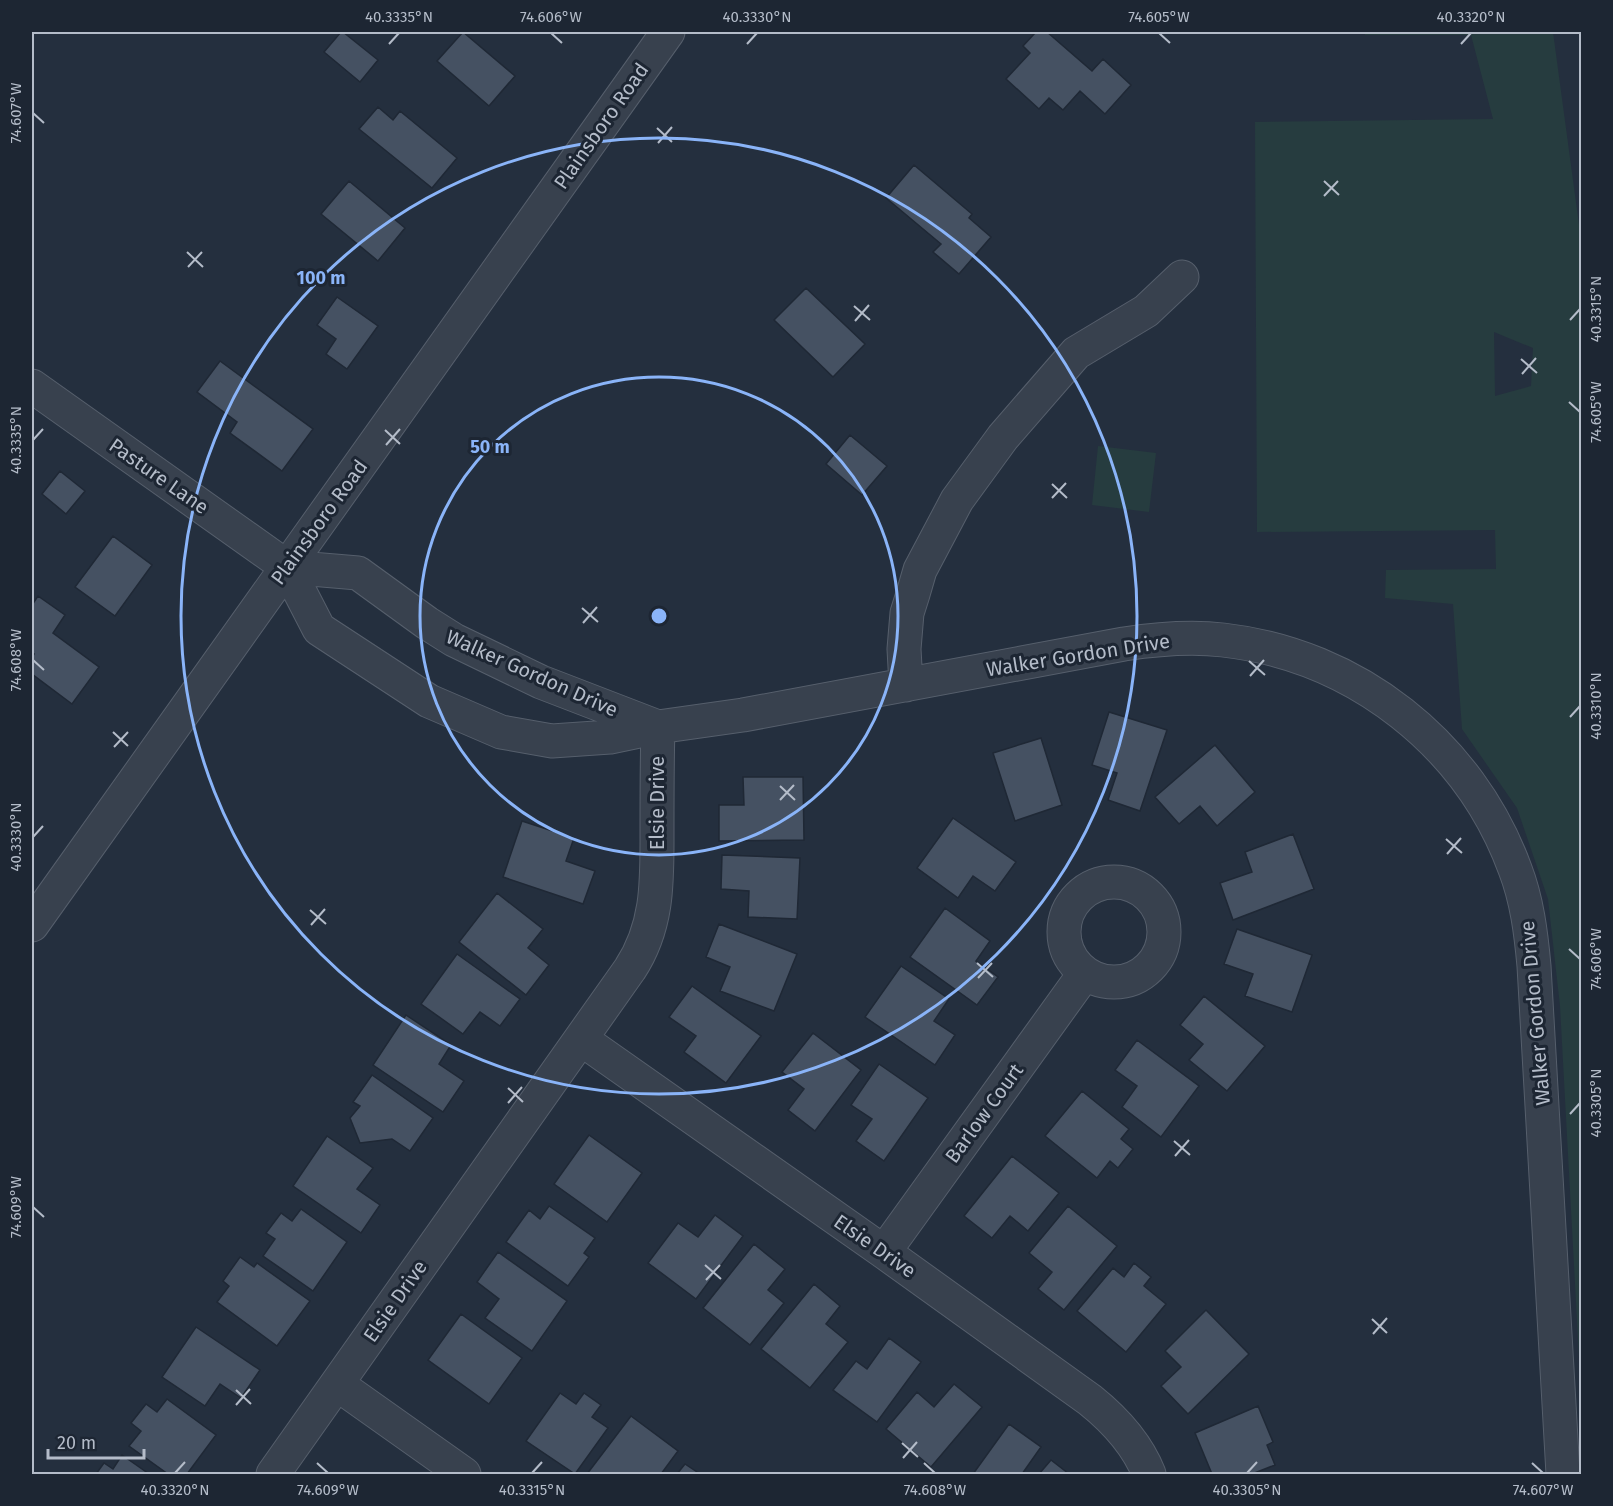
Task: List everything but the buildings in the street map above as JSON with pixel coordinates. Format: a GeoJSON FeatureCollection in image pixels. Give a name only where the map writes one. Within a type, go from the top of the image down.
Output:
{"type":"FeatureCollection","features":[{"type":"Feature","properties":{"kind":"street","name":"Plainsboro Road"},"geometry":{"type":"LineString","coordinates":[[32,925],[668,32]]}},
{"type":"Feature","properties":{"kind":"street"},"geometry":{"type":"LineString","coordinates":[[906,685],[904,649],[910,604],[920,570],[957,500],[1003,437],[1076,353],[1146,311],[1182,277]]}},
{"type":"Feature","properties":{"kind":"street","name":"Pasture Lane"},"geometry":{"type":"LineString","coordinates":[[32,386],[287,567]]}},
{"type":"Feature","properties":{"kind":"street","name":"Walker Gordon Drive"},"geometry":{"type":"LineString","coordinates":[[287,567],[319,628],[400,684],[429,702],[501,732],[552,741],[610,737],[657,727],[743,715],[1156,639],[1222,640],[1286,652],[1317,663],[1375,693],[1427,734],[1470,783],[1488,810],[1519,880],[1531,933],[1563,1474]]}},
{"type":"Feature","properties":{"kind":"street","name":"Walker Gordon Drive"},"geometry":{"type":"LineString","coordinates":[[287,567],[358,573],[427,623],[464,645],[541,682],[657,727]]}},
{"type":"Feature","properties":{"kind":"street","name":"Elsie Drive"},"geometry":{"type":"LineString","coordinates":[[273,1474],[634,962],[645,943],[652,922],[657,893],[657,727]]}},
{"type":"Feature","properties":{"kind":"street","name":"Barlow Court"},"geometry":{"type":"LineString","coordinates":[[884,1252],[1085,973]]}},
{"type":"Feature","properties":{"kind":"street","name":"Elsie Drive"},"geometry":{"type":"LineString","coordinates":[[580,1039],[884,1252],[1100,1408],[1127,1436],[1149,1474]]}},
{"type":"Feature","properties":{"kind":"street"},"geometry":{"type":"LineString","coordinates":[[337,1384],[464,1474]]}},
{"type":"Feature","properties":{"kind":"green space"},"geometry":{"type":"Polygon","coordinates":[[[1365,32],[1553,32],[1582,247],[1581,1395],[1560,1006],[1548,899],[1517,808],[1462,729],[1453,604],[1385,598],[1386,570],[1496,569],[1495,530],[1257,532],[1255,122],[1493,119],[1471,35],[1365,35],[1365,32]],[[1494,332],[1495,396],[1531,386],[1533,348],[1494,332]]]}},
{"type":"Feature","properties":{"kind":"green space"},"geometry":{"type":"Polygon","coordinates":[[[1098,446],[1156,453],[1149,512],[1092,505],[1098,446]]]}}]}
